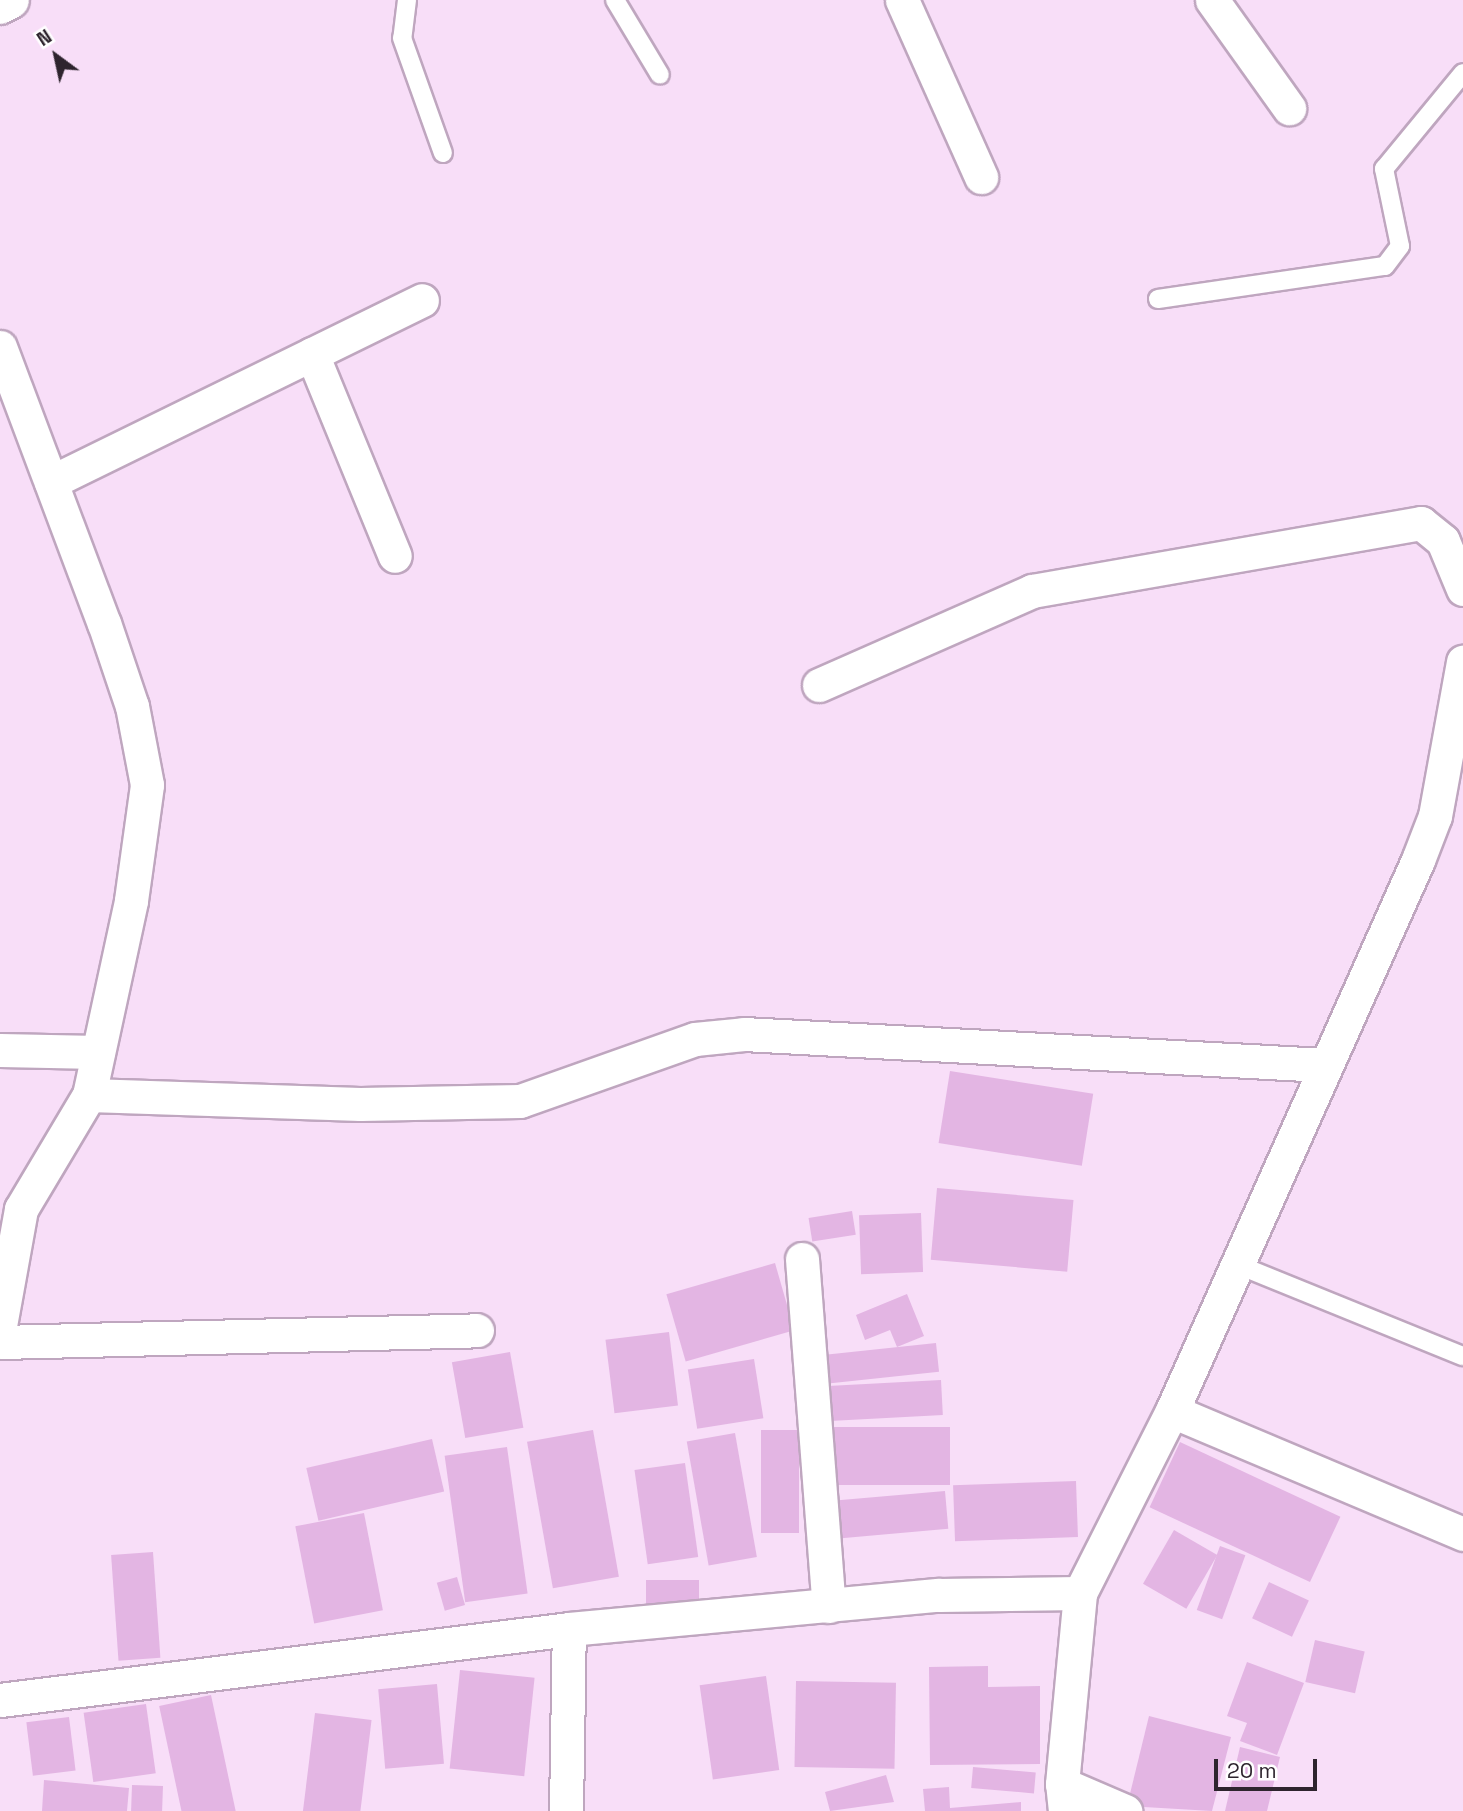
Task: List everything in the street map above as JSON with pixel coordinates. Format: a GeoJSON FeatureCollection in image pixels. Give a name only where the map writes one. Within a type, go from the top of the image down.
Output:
{"type":"FeatureCollection","features":[{"type":"Feature","properties":{"kind":"street"},"geometry":{"type":"LineString","coordinates":[[0,5],[10,0]]}},
{"type":"Feature","properties":{"kind":"street"},"geometry":{"type":"LineString","coordinates":[[902,0],[981,177]]}},
{"type":"Feature","properties":{"kind":"street"},"geometry":{"type":"LineString","coordinates":[[1212,0],[1289,108]]}},
{"type":"Feature","properties":{"kind":"street"},"geometry":{"type":"LineString","coordinates":[[51,482],[422,300]]}},
{"type":"Feature","properties":{"kind":"street"},"geometry":{"type":"LineString","coordinates":[[0,347],[132,706],[147,785],[131,901],[89,1094],[11,1208],[0,1326]]}},
{"type":"Feature","properties":{"kind":"street"},"geometry":{"type":"LineString","coordinates":[[312,354],[395,556]]}},
{"type":"Feature","properties":{"kind":"street"},"geometry":{"type":"LineString","coordinates":[[819,685],[1032,591],[1421,523],[1443,541],[1463,589]]}},
{"type":"Feature","properties":{"kind":"street"},"geometry":{"type":"LineString","coordinates":[[1125,1811],[1063,1797],[1080,1593],[1172,1411],[1435,816],[1463,662]]}},
{"type":"Feature","properties":{"kind":"street"},"geometry":{"type":"LineString","coordinates":[[89,1094],[360,1104],[520,1101],[695,1039],[744,1034],[1324,1065]]}},
{"type":"Feature","properties":{"kind":"street"},"geometry":{"type":"LineString","coordinates":[[0,1050],[98,1052]]}},
{"type":"Feature","properties":{"kind":"street"},"geometry":{"type":"LineString","coordinates":[[802,1259],[829,1606]]}},
{"type":"Feature","properties":{"kind":"street"},"geometry":{"type":"LineString","coordinates":[[0,1342],[477,1330]]}},
{"type":"Feature","properties":{"kind":"street"},"geometry":{"type":"LineString","coordinates":[[1172,1411],[1463,1534]]}},
{"type":"Feature","properties":{"kind":"street"},"geometry":{"type":"LineString","coordinates":[[0,1700],[569,1629],[939,1595],[1080,1593]]}},
{"type":"Feature","properties":{"kind":"street"},"geometry":{"type":"LineString","coordinates":[[566,1811],[569,1629]]}},
{"type":"Feature","properties":{"kind":"lane"},"geometry":{"type":"LineString","coordinates":[[407,0],[402,38],[443,153]]}},
{"type":"Feature","properties":{"kind":"lane"},"geometry":{"type":"LineString","coordinates":[[615,0],[660,75]]}},
{"type":"Feature","properties":{"kind":"lane"},"geometry":{"type":"LineString","coordinates":[[1158,299],[1385,266],[1400,246],[1384,169],[1463,73]]}},
{"type":"Feature","properties":{"kind":"lane"},"geometry":{"type":"LineString","coordinates":[[1236,1264],[1463,1356]]}},
{"type":"Feature","properties":{"kind":"building"},"geometry":{"type":"Polygon","coordinates":[[[950,1071],[1093,1094],[1082,1166],[939,1143],[950,1071]]]}},
{"type":"Feature","properties":{"kind":"building"},"geometry":{"type":"Polygon","coordinates":[[[937,1188],[1073,1200],[1067,1272],[931,1260],[937,1188]]]}},
{"type":"Feature","properties":{"kind":"building"},"geometry":{"type":"Polygon","coordinates":[[[852,1211],[856,1235],[812,1242],[809,1218],[852,1211]]]}},
{"type":"Feature","properties":{"kind":"building"},"geometry":{"type":"Polygon","coordinates":[[[921,1213],[923,1272],[861,1274],[859,1215],[921,1213]]]}},
{"type":"Feature","properties":{"kind":"building"},"geometry":{"type":"Polygon","coordinates":[[[775,1263],[794,1330],[686,1361],[666,1294],[775,1263]]]}},
{"type":"Feature","properties":{"kind":"building"},"geometry":{"type":"Polygon","coordinates":[[[907,1294],[924,1336],[897,1347],[890,1330],[865,1340],[856,1315],[907,1294]]]}},
{"type":"Feature","properties":{"kind":"building"},"geometry":{"type":"Polygon","coordinates":[[[669,1332],[678,1405],[614,1413],[605,1340],[669,1332]]]}},
{"type":"Feature","properties":{"kind":"building"},"geometry":{"type":"Polygon","coordinates":[[[936,1343],[939,1372],[824,1384],[821,1355],[936,1343]]]}},
{"type":"Feature","properties":{"kind":"building"},"geometry":{"type":"Polygon","coordinates":[[[510,1352],[523,1428],[465,1438],[452,1362],[510,1352]]]}},
{"type":"Feature","properties":{"kind":"building"},"geometry":{"type":"Polygon","coordinates":[[[754,1359],[763,1418],[697,1429],[688,1369],[754,1359]]]}},
{"type":"Feature","properties":{"kind":"building"},"geometry":{"type":"Polygon","coordinates":[[[941,1380],[943,1415],[825,1421],[823,1386],[941,1380]]]}},
{"type":"Feature","properties":{"kind":"building"},"geometry":{"type":"Polygon","coordinates":[[[826,1427],[950,1427],[950,1485],[826,1485],[826,1427]]]}},
{"type":"Feature","properties":{"kind":"building"},"geometry":{"type":"Polygon","coordinates":[[[593,1430],[619,1577],[553,1588],[527,1442],[593,1430]]]}},
{"type":"Feature","properties":{"kind":"building"},"geometry":{"type":"Polygon","coordinates":[[[761,1430],[799,1430],[799,1533],[761,1533],[761,1430]]]}},
{"type":"Feature","properties":{"kind":"building"},"geometry":{"type":"Polygon","coordinates":[[[735,1433],[757,1557],[709,1566],[687,1442],[735,1433]]]}},
{"type":"Feature","properties":{"kind":"building"},"geometry":{"type":"Polygon","coordinates":[[[432,1439],[444,1492],[318,1521],[306,1468],[432,1439]]]}},
{"type":"Feature","properties":{"kind":"building"},"geometry":{"type":"Polygon","coordinates":[[[1180,1442],[1340,1517],[1310,1582],[1150,1507],[1180,1442]]]}},
{"type":"Feature","properties":{"kind":"building"},"geometry":{"type":"Polygon","coordinates":[[[507,1447],[528,1594],[465,1602],[445,1456],[507,1447]]]}},
{"type":"Feature","properties":{"kind":"building"},"geometry":{"type":"Polygon","coordinates":[[[685,1463],[698,1557],[648,1564],[634,1470],[685,1463]]]}},
{"type":"Feature","properties":{"kind":"building"},"geometry":{"type":"Polygon","coordinates":[[[1076,1481],[1078,1537],[955,1541],[953,1485],[1076,1481]]]}},
{"type":"Feature","properties":{"kind":"building"},"geometry":{"type":"Polygon","coordinates":[[[945,1491],[948,1529],[836,1539],[832,1501],[945,1491]]]}},
{"type":"Feature","properties":{"kind":"building"},"geometry":{"type":"Polygon","coordinates":[[[364,1513],[383,1610],[314,1624],[295,1526],[364,1513]]]}},
{"type":"Feature","properties":{"kind":"building"},"geometry":{"type":"Polygon","coordinates":[[[1174,1530],[1217,1555],[1186,1609],[1143,1584],[1174,1530]]]}},
{"type":"Feature","properties":{"kind":"building"},"geometry":{"type":"Polygon","coordinates":[[[1220,1546],[1245,1555],[1222,1619],[1197,1610],[1220,1546]]]}},
{"type":"Feature","properties":{"kind":"building"},"geometry":{"type":"Polygon","coordinates":[[[153,1552],[160,1658],[118,1661],[111,1555],[153,1552]]]}},
{"type":"Feature","properties":{"kind":"building"},"geometry":{"type":"Polygon","coordinates":[[[457,1577],[465,1605],[445,1611],[437,1583],[457,1577]]]}},
{"type":"Feature","properties":{"kind":"building"},"geometry":{"type":"Polygon","coordinates":[[[646,1580],[699,1580],[699,1613],[646,1613],[646,1580]]]}},
{"type":"Feature","properties":{"kind":"building"},"geometry":{"type":"Polygon","coordinates":[[[1269,1582],[1309,1601],[1292,1637],[1252,1618],[1269,1582]]]}},
{"type":"Feature","properties":{"kind":"building"},"geometry":{"type":"Polygon","coordinates":[[[1315,1640],[1365,1651],[1355,1693],[1305,1682],[1315,1640]]]}},
{"type":"Feature","properties":{"kind":"building"},"geometry":{"type":"Polygon","coordinates":[[[1247,1662],[1304,1683],[1277,1755],[1240,1741],[1247,1723],[1227,1716],[1247,1662]]]}},
{"type":"Feature","properties":{"kind":"building"},"geometry":{"type":"Polygon","coordinates":[[[988,1666],[988,1687],[1040,1686],[1040,1764],[930,1765],[929,1667],[988,1666]]]}},
{"type":"Feature","properties":{"kind":"building"},"geometry":{"type":"Polygon","coordinates":[[[460,1670],[535,1678],[524,1776],[450,1768],[460,1670]]]}},
{"type":"Feature","properties":{"kind":"building"},"geometry":{"type":"Polygon","coordinates":[[[766,1676],[779,1770],[713,1779],[700,1685],[766,1676]]]}},
{"type":"Feature","properties":{"kind":"building"},"geometry":{"type":"Polygon","coordinates":[[[796,1681],[896,1683],[894,1769],[794,1767],[796,1681]]]}},
{"type":"Feature","properties":{"kind":"building"},"geometry":{"type":"Polygon","coordinates":[[[437,1684],[444,1764],[385,1769],[378,1689],[437,1684]]]}},
{"type":"Feature","properties":{"kind":"building"},"geometry":{"type":"Polygon","coordinates":[[[211,1695],[236,1811],[181,1811],[159,1706],[211,1695]]]}},
{"type":"Feature","properties":{"kind":"building"},"geometry":{"type":"Polygon","coordinates":[[[146,1704],[156,1773],[93,1782],[84,1713],[146,1704]]]}},
{"type":"Feature","properties":{"kind":"building"},"geometry":{"type":"Polygon","coordinates":[[[315,1713],[372,1720],[360,1811],[303,1811],[315,1713]]]}},
{"type":"Feature","properties":{"kind":"building"},"geometry":{"type":"Polygon","coordinates":[[[1149,1716],[1231,1737],[1212,1811],[1127,1806],[1149,1716]]]}},
{"type":"Feature","properties":{"kind":"building"},"geometry":{"type":"Polygon","coordinates":[[[69,1717],[76,1771],[33,1776],[26,1722],[69,1717]]]}},
{"type":"Feature","properties":{"kind":"building"},"geometry":{"type":"Polygon","coordinates":[[[1240,1747],[1280,1757],[1267,1811],[1225,1811],[1240,1747]]]}},
{"type":"Feature","properties":{"kind":"building"},"geometry":{"type":"Polygon","coordinates":[[[973,1767],[1036,1772],[1034,1793],[971,1788],[973,1767]]]}},
{"type":"Feature","properties":{"kind":"building"},"geometry":{"type":"Polygon","coordinates":[[[886,1775],[894,1802],[830,1811],[825,1792],[886,1775]]]}},
{"type":"Feature","properties":{"kind":"building"},"geometry":{"type":"Polygon","coordinates":[[[44,1780],[129,1788],[127,1811],[42,1811],[44,1780]]]}},
{"type":"Feature","properties":{"kind":"building"},"geometry":{"type":"Polygon","coordinates":[[[132,1785],[163,1786],[162,1811],[131,1811],[132,1785]]]}},
{"type":"Feature","properties":{"kind":"building"},"geometry":{"type":"Polygon","coordinates":[[[949,1787],[950,1808],[1021,1802],[1021,1811],[925,1811],[923,1789],[949,1787]]]}}]}
